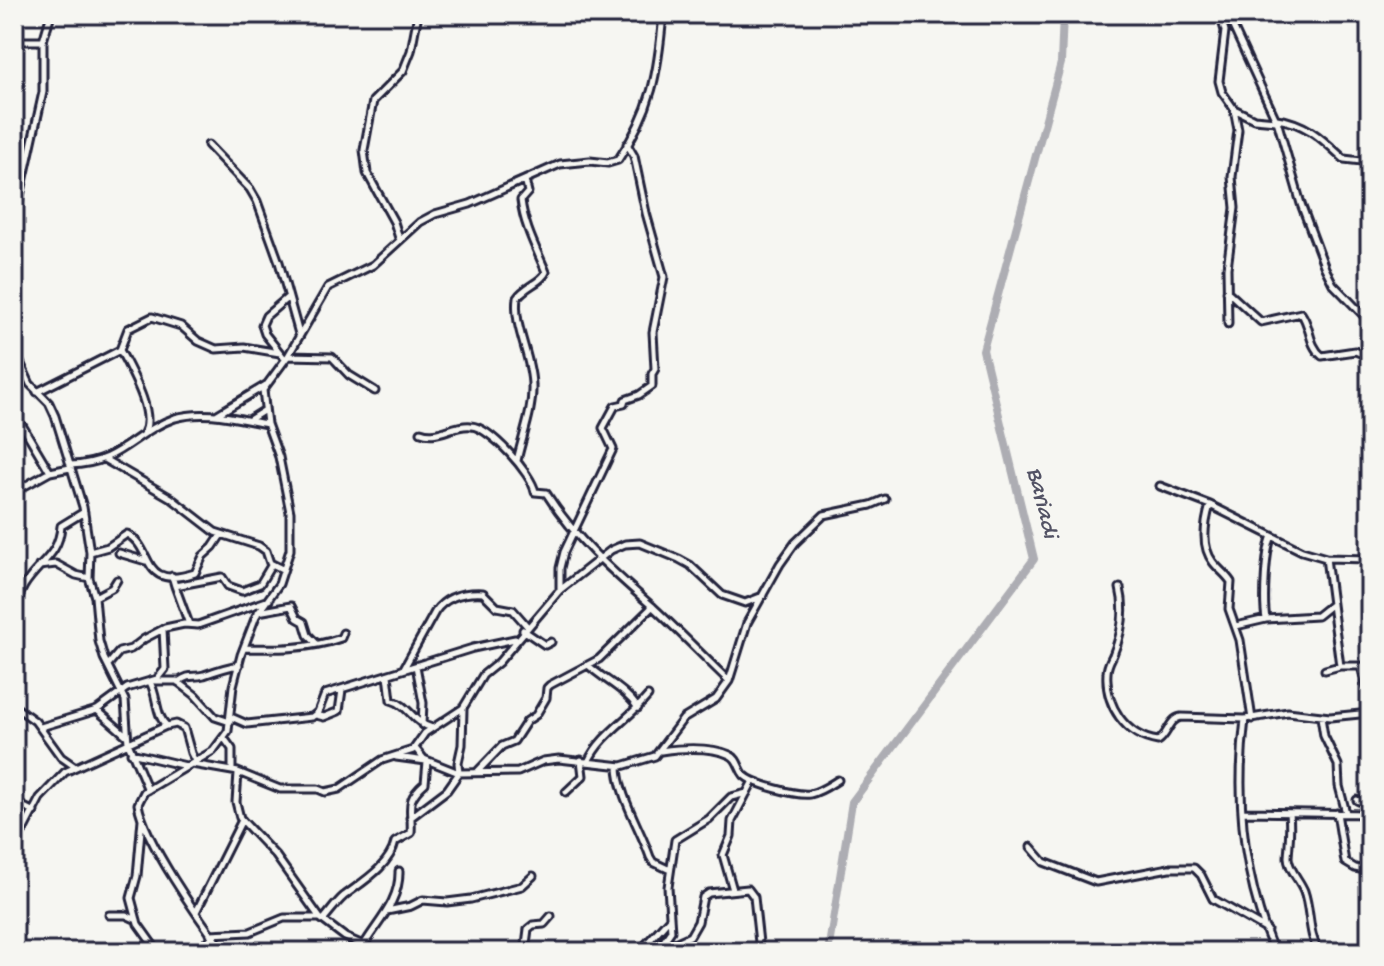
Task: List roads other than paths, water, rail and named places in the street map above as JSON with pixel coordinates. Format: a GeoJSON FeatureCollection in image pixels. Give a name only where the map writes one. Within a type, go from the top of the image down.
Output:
{"type":"FeatureCollection","features":[{"type":"Feature","properties":{"kind":"street"},"geometry":{"type":"LineString","coordinates":[[14,223],[43,92],[43,41],[51,14]]}},
{"type":"Feature","properties":{"kind":"street"},"geometry":{"type":"LineString","coordinates":[[399,238],[394,222],[367,173],[364,150],[373,101],[403,71],[411,51],[418,14]]}},
{"type":"Feature","properties":{"kind":"street"},"geometry":{"type":"LineString","coordinates":[[224,952],[161,855],[138,804],[148,790],[213,751],[224,738],[230,719],[231,694],[244,648],[258,612],[281,581],[290,546],[290,512],[279,457],[267,424],[262,393],[266,384],[287,358],[328,287],[373,265],[399,238],[428,217],[470,204],[571,162],[618,160],[649,104],[655,82],[663,14]]}},
{"type":"Feature","properties":{"kind":"street"},"geometry":{"type":"LineString","coordinates":[[1220,14],[1225,31],[1219,81],[1237,117],[1238,145],[1232,177],[1235,196],[1226,291],[1228,324]]}},
{"type":"Feature","properties":{"kind":"street"},"geometry":{"type":"LineString","coordinates":[[1227,14],[1276,120],[1301,204],[1325,268],[1333,284],[1370,322]]}},
{"type":"Feature","properties":{"kind":"street"},"geometry":{"type":"LineString","coordinates":[[14,41],[43,41]]}},
{"type":"Feature","properties":{"kind":"street"},"geometry":{"type":"LineString","coordinates":[[1234,109],[1254,119],[1294,122],[1328,142],[1344,159],[1370,162]]}},
{"type":"Feature","properties":{"kind":"street"},"geometry":{"type":"LineString","coordinates":[[560,590],[560,568],[573,529],[613,449],[602,430],[617,405],[651,387],[655,369],[653,332],[664,277],[634,166],[634,156],[627,144]]}},
{"type":"Feature","properties":{"kind":"street"},"geometry":{"type":"LineString","coordinates":[[208,145],[257,201],[276,253],[299,335]]}},
{"type":"Feature","properties":{"kind":"street"},"geometry":{"type":"LineString","coordinates":[[517,462],[531,408],[532,386],[517,298],[546,272],[525,221],[521,201],[528,192],[525,180]]}},
{"type":"Feature","properties":{"kind":"street"},"geometry":{"type":"LineString","coordinates":[[1226,291],[1261,322],[1301,313],[1315,351],[1322,356],[1355,351],[1370,357]]}},
{"type":"Feature","properties":{"kind":"street"},"geometry":{"type":"LineString","coordinates":[[287,298],[266,316],[262,325],[280,353],[287,358],[312,354],[332,357],[349,375],[375,391]]}},
{"type":"Feature","properties":{"kind":"street"},"geometry":{"type":"LineString","coordinates":[[37,392],[120,350],[128,329],[152,317],[181,326],[206,346],[216,349],[244,347],[280,353]]}},
{"type":"Feature","properties":{"kind":"street"},"geometry":{"type":"LineString","coordinates":[[120,350],[146,408],[148,424],[141,437]]}},
{"type":"Feature","properties":{"kind":"street"},"geometry":{"type":"LineString","coordinates":[[14,351],[25,374],[49,403],[55,416],[84,512],[90,552],[89,578],[95,597],[99,641],[121,691],[128,716],[131,753],[148,790]]}},
{"type":"Feature","properties":{"kind":"street"},"geometry":{"type":"LineString","coordinates":[[215,415],[266,384]]}},
{"type":"Feature","properties":{"kind":"street"},"geometry":{"type":"LineString","coordinates":[[14,409],[19,414],[17,425],[50,472]]}},
{"type":"Feature","properties":{"kind":"street"},"geometry":{"type":"LineString","coordinates":[[248,421],[265,410]]}},
{"type":"Feature","properties":{"kind":"street"},"geometry":{"type":"LineString","coordinates":[[14,492],[50,472],[104,459],[124,450],[177,418],[215,415],[267,424]]}},
{"type":"Feature","properties":{"kind":"street"},"geometry":{"type":"LineString","coordinates":[[421,432],[432,435],[461,426],[475,426],[489,435],[517,462],[533,482],[535,492],[546,493],[599,560],[729,681]]}},
{"type":"Feature","properties":{"kind":"street"},"geometry":{"type":"LineString","coordinates":[[104,459],[171,498],[221,535],[259,546],[266,551],[272,564],[282,569]]}},
{"type":"Feature","properties":{"kind":"street"},"geometry":{"type":"LineString","coordinates":[[1160,486],[1210,505],[1302,551],[1326,558],[1370,559]]}},
{"type":"Feature","properties":{"kind":"street"},"geometry":{"type":"LineString","coordinates":[[393,756],[427,762],[459,773],[520,771],[550,759],[618,766],[649,759],[660,751],[683,719],[716,699],[729,681],[747,623],[788,552],[824,515],[885,499]]}},
{"type":"Feature","properties":{"kind":"street"},"geometry":{"type":"LineString","coordinates":[[1210,505],[1205,529],[1206,544],[1213,563],[1231,582],[1229,609],[1236,626],[1249,719],[1239,766],[1250,878],[1274,952]]}},
{"type":"Feature","properties":{"kind":"street"},"geometry":{"type":"LineString","coordinates":[[14,611],[25,585],[60,542],[61,526],[84,512]]}},
{"type":"Feature","properties":{"kind":"street"},"geometry":{"type":"LineString","coordinates":[[90,552],[108,547],[127,534],[134,538],[158,575],[172,576],[195,573],[203,556],[221,535]]}},
{"type":"Feature","properties":{"kind":"street"},"geometry":{"type":"LineString","coordinates":[[1266,619],[1264,600],[1268,543],[1272,536]]}},
{"type":"Feature","properties":{"kind":"street"},"geometry":{"type":"LineString","coordinates":[[131,753],[235,772],[280,789],[332,791],[353,781],[382,760],[415,748],[425,733],[463,708],[483,675],[499,662],[560,590],[625,544],[640,543],[690,565],[722,595],[745,603],[763,596]]}},
{"type":"Feature","properties":{"kind":"street"},"geometry":{"type":"LineString","coordinates":[[119,553],[147,561]]}},
{"type":"Feature","properties":{"kind":"street"},"geometry":{"type":"LineString","coordinates":[[1326,558],[1340,666]]}},
{"type":"Feature","properties":{"kind":"street"},"geometry":{"type":"LineString","coordinates":[[39,566],[56,564],[89,578]]}},
{"type":"Feature","properties":{"kind":"street"},"geometry":{"type":"LineString","coordinates":[[175,586],[222,577],[228,586],[242,591],[260,584],[272,564]]}},
{"type":"Feature","properties":{"kind":"street"},"geometry":{"type":"LineString","coordinates":[[172,576],[189,624]]}},
{"type":"Feature","properties":{"kind":"street"},"geometry":{"type":"LineString","coordinates":[[95,597],[112,588],[117,580]]}},
{"type":"Feature","properties":{"kind":"street"},"geometry":{"type":"LineString","coordinates":[[1120,588],[1124,617],[1107,673],[1110,696],[1121,721],[1136,735],[1158,741],[1176,718],[1249,719],[1288,712],[1321,717],[1370,713]]}},
{"type":"Feature","properties":{"kind":"street"},"geometry":{"type":"LineString","coordinates":[[403,669],[440,604],[450,598],[483,593],[500,608],[513,610],[525,628],[545,645],[551,642]]}},
{"type":"Feature","properties":{"kind":"street"},"geometry":{"type":"LineString","coordinates":[[108,665],[119,652],[131,649],[163,629],[198,625],[269,599]]}},
{"type":"Feature","properties":{"kind":"street"},"geometry":{"type":"LineString","coordinates":[[1236,626],[1266,619],[1317,616],[1333,604]]}},
{"type":"Feature","properties":{"kind":"street"},"geometry":{"type":"LineString","coordinates":[[258,612],[291,606],[317,644]]}},
{"type":"Feature","properties":{"kind":"street"},"geometry":{"type":"LineString","coordinates":[[477,772],[502,746],[514,741],[527,721],[536,715],[550,685],[589,666],[652,607]]}},
{"type":"Feature","properties":{"kind":"street"},"geometry":{"type":"LineString","coordinates":[[152,682],[165,669],[163,629]]}},
{"type":"Feature","properties":{"kind":"street"},"geometry":{"type":"LineString","coordinates":[[244,648],[283,649],[317,644],[341,638],[343,633]]}},
{"type":"Feature","properties":{"kind":"street"},"geometry":{"type":"LineString","coordinates":[[316,715],[324,695],[473,648],[517,639]]}},
{"type":"Feature","properties":{"kind":"street"},"geometry":{"type":"LineString","coordinates":[[41,727],[97,710],[121,691],[152,682],[178,682],[189,675],[203,675],[239,665]]}},
{"type":"Feature","properties":{"kind":"street"},"geometry":{"type":"LineString","coordinates":[[416,666],[423,703],[422,725]]}},
{"type":"Feature","properties":{"kind":"street"},"geometry":{"type":"LineString","coordinates":[[589,666],[606,681],[620,687],[638,708]]}},
{"type":"Feature","properties":{"kind":"street"},"geometry":{"type":"LineString","coordinates":[[1325,670],[1340,666],[1362,667],[1370,700]]}},
{"type":"Feature","properties":{"kind":"street"},"geometry":{"type":"LineString","coordinates":[[388,675],[391,700],[403,703],[422,725],[432,728]]}},
{"type":"Feature","properties":{"kind":"street"},"geometry":{"type":"LineString","coordinates":[[152,682],[160,718],[166,726]]}},
{"type":"Feature","properties":{"kind":"street"},"geometry":{"type":"LineString","coordinates":[[178,682],[215,717],[247,724],[316,715],[324,717],[339,711],[343,688]]}},
{"type":"Feature","properties":{"kind":"street"},"geometry":{"type":"LineString","coordinates":[[566,792],[583,776],[584,761],[597,743],[648,696]]}},
{"type":"Feature","properties":{"kind":"street"},"geometry":{"type":"LineString","coordinates":[[14,706],[41,727],[61,757],[74,766]]}},
{"type":"Feature","properties":{"kind":"street"},"geometry":{"type":"LineString","coordinates":[[410,818],[447,790],[459,773],[463,708]]}},
{"type":"Feature","properties":{"kind":"street"},"geometry":{"type":"LineString","coordinates":[[97,710],[128,740]]}},
{"type":"Feature","properties":{"kind":"street"},"geometry":{"type":"LineString","coordinates":[[1321,717],[1324,736],[1338,765],[1339,786],[1346,813]]}},
{"type":"Feature","properties":{"kind":"street"},"geometry":{"type":"LineString","coordinates":[[14,848],[50,786],[74,766],[128,740],[176,724],[184,728],[191,763]]}},
{"type":"Feature","properties":{"kind":"street"},"geometry":{"type":"LineString","coordinates":[[224,738],[232,749],[237,812],[242,820],[276,856],[321,919],[361,949],[379,952]]}},
{"type":"Feature","properties":{"kind":"street"},"geometry":{"type":"LineString","coordinates":[[196,952],[211,935],[250,932],[284,918],[321,919],[342,898],[373,876],[393,851],[395,842],[411,833],[413,792],[425,781],[427,762],[415,748]]}},
{"type":"Feature","properties":{"kind":"street"},"geometry":{"type":"LineString","coordinates":[[660,751],[689,748],[728,754],[735,758],[743,774],[753,781],[808,794],[838,780]]}},
{"type":"Feature","properties":{"kind":"street"},"geometry":{"type":"LineString","coordinates":[[618,766],[618,781],[634,812],[636,825],[651,860],[671,870]]}},
{"type":"Feature","properties":{"kind":"street"},"geometry":{"type":"LineString","coordinates":[[733,890],[723,855],[731,836],[732,821],[753,781]]}},
{"type":"Feature","properties":{"kind":"street"},"geometry":{"type":"LineString","coordinates":[[654,952],[671,931],[671,870],[673,847],[678,837],[709,819],[731,797],[747,793]]}},
{"type":"Feature","properties":{"kind":"street"},"geometry":{"type":"LineString","coordinates":[[1357,800],[1370,814]]}},
{"type":"Feature","properties":{"kind":"street"},"geometry":{"type":"LineString","coordinates":[[14,802],[34,812]]}},
{"type":"Feature","properties":{"kind":"street"},"geometry":{"type":"LineString","coordinates":[[1243,812],[1370,814]]}},
{"type":"Feature","properties":{"kind":"street"},"geometry":{"type":"LineString","coordinates":[[1337,813],[1345,862],[1369,871],[1367,889],[1370,897]]}},
{"type":"Feature","properties":{"kind":"street"},"geometry":{"type":"LineString","coordinates":[[1289,814],[1289,861],[1309,906],[1313,942],[1319,952]]}},
{"type":"Feature","properties":{"kind":"street"},"geometry":{"type":"LineString","coordinates":[[142,817],[137,876],[131,895],[137,920],[158,952]]}},
{"type":"Feature","properties":{"kind":"street"},"geometry":{"type":"LineString","coordinates":[[196,912],[242,820]]}},
{"type":"Feature","properties":{"kind":"street"},"geometry":{"type":"LineString","coordinates":[[1031,847],[1038,857],[1051,865],[1096,882],[1169,868],[1194,868],[1213,899],[1267,930]]}},
{"type":"Feature","properties":{"kind":"street"},"geometry":{"type":"LineString","coordinates":[[361,949],[398,889],[399,871]]}},
{"type":"Feature","properties":{"kind":"street"},"geometry":{"type":"LineString","coordinates":[[387,911],[423,900],[447,902],[471,899],[522,886],[533,876]]}},
{"type":"Feature","properties":{"kind":"street"},"geometry":{"type":"LineString","coordinates":[[639,952],[654,952],[690,936],[698,922],[703,897],[709,893],[748,889],[752,892],[757,913],[760,952]]}},
{"type":"Feature","properties":{"kind":"street"},"geometry":{"type":"LineString","coordinates":[[109,915],[126,915],[137,920]]}},
{"type":"Feature","properties":{"kind":"street"},"geometry":{"type":"LineString","coordinates":[[525,952],[528,929],[544,924],[551,916]]}},
{"type":"Feature","properties":{"kind":"street"},"geometry":{"type":"LineString","coordinates":[[639,952],[669,919]]}},
{"type":"Feature","properties":{"kind":"waterway","name":"Bariadi"},"geometry":{"type":"LineString","coordinates":[[828,952],[852,802],[1034,559],[983,350],[1061,63],[1063,14]]}}]}
